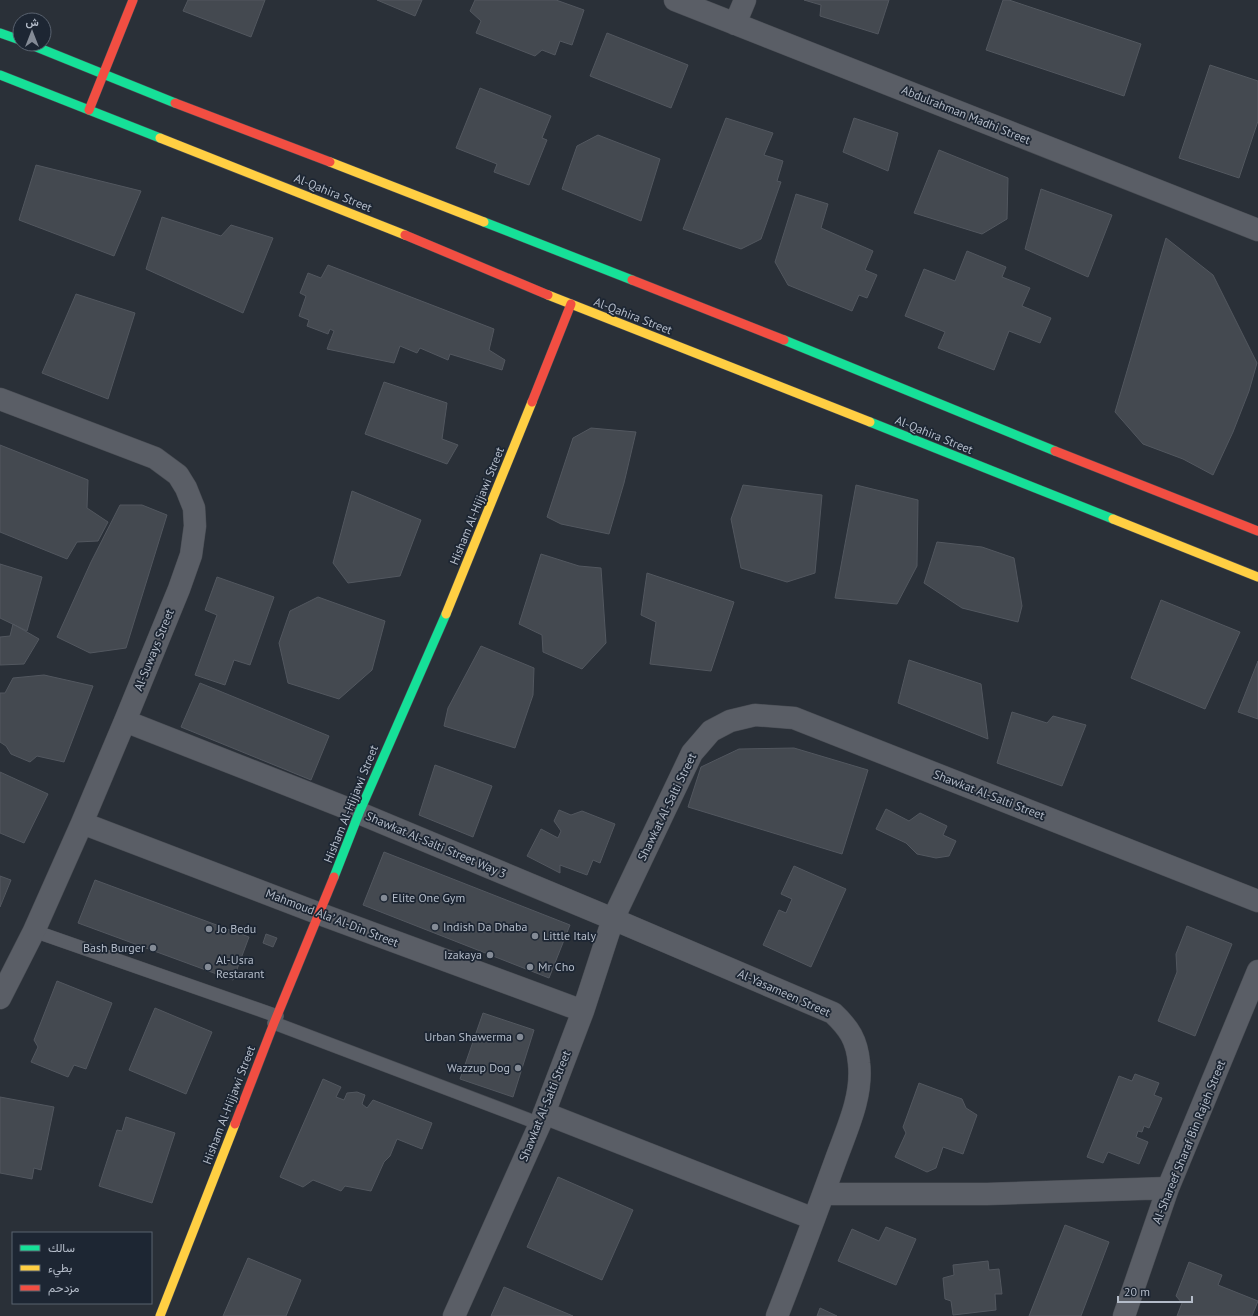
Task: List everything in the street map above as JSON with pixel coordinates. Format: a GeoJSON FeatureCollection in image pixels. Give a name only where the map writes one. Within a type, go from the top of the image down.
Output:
{"type":"FeatureCollection","features":[{"type":"Feature","properties":{"kind":"main road"},"geometry":{"type":"LineString","coordinates":[[89,110],[133,0]]}},
{"type":"Feature","properties":{"kind":"main road"},"geometry":{"type":"LineString","coordinates":[[0,33],[12,37]]}},
{"type":"Feature","properties":{"kind":"main road"},"geometry":{"type":"LineString","coordinates":[[49,52],[759,330],[1084,463],[1258,531]]}},
{"type":"Feature","properties":{"kind":"main road","name":"Al-Qahira Street"},"geometry":{"type":"LineString","coordinates":[[0,75],[374,222],[571,304],[743,371],[1258,577]]}},
{"type":"Feature","properties":{"kind":"main road","name":"Hisham Al-Hijjawi Street"},"geometry":{"type":"LineString","coordinates":[[160,1316],[359,813],[459,583],[571,304]]}},
{"type":"Feature","properties":{"kind":"street","name":"Abdulrahman Madhi Street"},"geometry":{"type":"LineString","coordinates":[[675,0],[1258,230]]}},
{"type":"Feature","properties":{"kind":"street"},"geometry":{"type":"LineString","coordinates":[[735,24],[745,0]]}},
{"type":"Feature","properties":{"kind":"street","name":"Al-Suways Street"},"geometry":{"type":"LineString","coordinates":[[0,399],[155,458],[178,475],[186,488],[194,508],[195,526],[191,555],[179,590],[82,823],[34,931],[0,998]]}},
{"type":"Feature","properties":{"kind":"street","name":"Shawkat Al-Salti Street"},"geometry":{"type":"LineString","coordinates":[[454,1316],[542,1118],[582,1011],[613,919],[692,754],[712,731],[730,720],[755,715],[794,718],[1258,901]]}},
{"type":"Feature","properties":{"kind":"street","name":"Shawkat Al-Salti Street Way 3"},"geometry":{"type":"LineString","coordinates":[[125,720],[359,813],[613,919]]}},
{"type":"Feature","properties":{"kind":"street","name":"Mahmoud Ala’ Al-Din Street"},"geometry":{"type":"LineString","coordinates":[[82,823],[320,914],[582,1011]]}},
{"type":"Feature","properties":{"kind":"street","name":"Al-Yasameen Street"},"geometry":{"type":"LineString","coordinates":[[613,919],[833,1013],[846,1025],[855,1043],[859,1063],[858,1092],[852,1115],[824,1194],[777,1316]]}},
{"type":"Feature","properties":{"kind":"street","name":"Al-Shareef Sharaf Bin Rajeh Street"},"geometry":{"type":"LineString","coordinates":[[1124,1316],[1168,1188],[1258,971]]}},
{"type":"Feature","properties":{"kind":"street"},"geometry":{"type":"LineString","coordinates":[[542,1118],[814,1219]]}},
{"type":"Feature","properties":{"kind":"street"},"geometry":{"type":"LineString","coordinates":[[824,1194],[987,1194],[1168,1188]]}},
{"type":"Feature","properties":{"kind":"lane"},"geometry":{"type":"LineString","coordinates":[[34,931],[542,1118]]}},
{"type":"Feature","properties":{"kind":"building"},"geometry":{"type":"Polygon","coordinates":[[[188,0],[265,0],[251,37],[183,11],[188,0]]]}},
{"type":"Feature","properties":{"kind":"building"},"geometry":{"type":"Polygon","coordinates":[[[377,0],[422,0],[415,16],[377,0]]]}},
{"type":"Feature","properties":{"kind":"building"},"geometry":{"type":"Polygon","coordinates":[[[475,0],[556,0],[584,10],[572,45],[560,41],[555,55],[542,50],[535,56],[476,33],[481,21],[470,11],[475,0]]]}},
{"type":"Feature","properties":{"kind":"building"},"geometry":{"type":"Polygon","coordinates":[[[804,0],[889,0],[878,34],[820,16],[821,5],[804,0]]]}},
{"type":"Feature","properties":{"kind":"building"},"geometry":{"type":"Polygon","coordinates":[[[1003,0],[1009,0],[1141,44],[1124,96],[986,50],[1003,0]]]}},
{"type":"Feature","properties":{"kind":"building"},"geometry":{"type":"Polygon","coordinates":[[[607,33],[688,65],[671,108],[590,76],[607,33]]]}},
{"type":"Feature","properties":{"kind":"building"},"geometry":{"type":"Polygon","coordinates":[[[1210,65],[1258,81],[1258,121],[1239,178],[1179,158],[1210,65]]]}},
{"type":"Feature","properties":{"kind":"building"},"geometry":{"type":"Polygon","coordinates":[[[480,88],[551,116],[542,138],[547,140],[529,185],[494,172],[497,164],[456,148],[480,88]]]}},
{"type":"Feature","properties":{"kind":"building"},"geometry":{"type":"Polygon","coordinates":[[[726,118],[773,133],[764,155],[783,161],[777,181],[781,182],[761,239],[741,249],[683,229],[726,118]]]}},
{"type":"Feature","properties":{"kind":"building"},"geometry":{"type":"Polygon","coordinates":[[[854,118],[898,133],[888,171],[843,152],[854,118]]]}},
{"type":"Feature","properties":{"kind":"building"},"geometry":{"type":"Polygon","coordinates":[[[598,135],[660,159],[641,221],[562,189],[577,146],[598,135]]]}},
{"type":"Feature","properties":{"kind":"building"},"geometry":{"type":"Polygon","coordinates":[[[939,150],[1008,178],[1007,219],[982,234],[914,213],[939,150]]]}},
{"type":"Feature","properties":{"kind":"building"},"geometry":{"type":"Polygon","coordinates":[[[36,165],[141,191],[114,256],[19,220],[36,165]]]}},
{"type":"Feature","properties":{"kind":"building"},"geometry":{"type":"Polygon","coordinates":[[[1041,189],[1112,215],[1088,277],[1025,249],[1041,189]]]}},
{"type":"Feature","properties":{"kind":"building"},"geometry":{"type":"Polygon","coordinates":[[[796,194],[828,204],[821,228],[873,251],[865,270],[877,275],[867,298],[859,295],[852,311],[788,285],[775,262],[796,194]]]}},
{"type":"Feature","properties":{"kind":"building"},"geometry":{"type":"Polygon","coordinates":[[[162,217],[221,236],[231,225],[273,238],[243,313],[146,269],[162,217]]]}},
{"type":"Feature","properties":{"kind":"building"},"geometry":{"type":"Polygon","coordinates":[[[1166,238],[1213,275],[1257,363],[1249,391],[1233,432],[1213,475],[1183,459],[1143,444],[1115,412],[1166,238]]]}},
{"type":"Feature","properties":{"kind":"building"},"geometry":{"type":"Polygon","coordinates":[[[967,251],[1006,267],[1002,277],[1030,288],[1022,306],[1051,318],[1040,343],[1009,331],[994,370],[938,348],[945,332],[905,316],[924,269],[955,281],[967,251]]]}},
{"type":"Feature","properties":{"kind":"building"},"geometry":{"type":"Polygon","coordinates":[[[328,265],[494,329],[489,350],[505,360],[502,370],[450,354],[448,360],[420,348],[417,353],[400,346],[394,363],[327,349],[334,331],[330,329],[328,334],[307,326],[309,320],[299,316],[306,296],[300,293],[308,273],[321,278],[328,265]]]}},
{"type":"Feature","properties":{"kind":"building"},"geometry":{"type":"Polygon","coordinates":[[[76,294],[135,313],[108,399],[42,373],[76,294]]]}},
{"type":"Feature","properties":{"kind":"building"},"geometry":{"type":"Polygon","coordinates":[[[384,382],[447,403],[442,439],[458,445],[447,464],[365,434],[384,382]]]}},
{"type":"Feature","properties":{"kind":"building"},"geometry":{"type":"Polygon","coordinates":[[[591,428],[636,432],[624,483],[609,534],[561,524],[547,517],[573,438],[591,428]]]}},
{"type":"Feature","properties":{"kind":"building"},"geometry":{"type":"Polygon","coordinates":[[[0,445],[88,480],[87,508],[108,522],[98,541],[77,542],[67,559],[0,532],[0,445]]]}},
{"type":"Feature","properties":{"kind":"building"},"geometry":{"type":"Polygon","coordinates":[[[743,485],[822,495],[815,573],[787,582],[741,568],[731,519],[743,485]]]}},
{"type":"Feature","properties":{"kind":"building"},"geometry":{"type":"Polygon","coordinates":[[[856,485],[918,500],[917,566],[897,604],[835,598],[856,485]]]}},
{"type":"Feature","properties":{"kind":"building"},"geometry":{"type":"Polygon","coordinates":[[[352,491],[421,520],[400,576],[348,583],[333,563],[352,491]]]}},
{"type":"Feature","properties":{"kind":"building"},"geometry":{"type":"Polygon","coordinates":[[[120,505],[142,505],[167,515],[126,648],[90,653],[57,637],[91,562],[120,505]]]}},
{"type":"Feature","properties":{"kind":"building"},"geometry":{"type":"Polygon","coordinates":[[[937,542],[982,547],[1014,558],[1022,606],[1018,622],[962,608],[924,583],[937,542]]]}},
{"type":"Feature","properties":{"kind":"building"},"geometry":{"type":"Polygon","coordinates":[[[541,554],[579,566],[601,568],[606,643],[582,669],[543,652],[542,635],[519,624],[541,554]]]}},
{"type":"Feature","properties":{"kind":"building"},"geometry":{"type":"Polygon","coordinates":[[[0,564],[42,577],[27,631],[0,618],[0,564]]]}},
{"type":"Feature","properties":{"kind":"building"},"geometry":{"type":"Polygon","coordinates":[[[647,573],[734,602],[711,671],[650,664],[656,622],[641,615],[647,573]]]}},
{"type":"Feature","properties":{"kind":"building"},"geometry":{"type":"Polygon","coordinates":[[[217,577],[274,597],[250,665],[234,660],[225,685],[195,675],[217,615],[205,610],[217,577]]]}},
{"type":"Feature","properties":{"kind":"building"},"geometry":{"type":"Polygon","coordinates":[[[318,597],[385,621],[372,670],[339,699],[288,683],[279,643],[290,611],[318,597]]]}},
{"type":"Feature","properties":{"kind":"building"},"geometry":{"type":"Polygon","coordinates":[[[1161,600],[1240,632],[1205,709],[1131,678],[1161,600]]]}},
{"type":"Feature","properties":{"kind":"building"},"geometry":{"type":"Polygon","coordinates":[[[13,624],[39,639],[24,664],[0,665],[0,637],[10,636],[13,624]]]}},
{"type":"Feature","properties":{"kind":"building"},"geometry":{"type":"Polygon","coordinates":[[[481,646],[534,668],[533,695],[515,748],[444,726],[448,708],[481,646]]]}},
{"type":"Feature","properties":{"kind":"building"},"geometry":{"type":"Polygon","coordinates":[[[909,660],[981,684],[988,739],[898,703],[909,660]]]}},
{"type":"Feature","properties":{"kind":"building"},"geometry":{"type":"Polygon","coordinates":[[[1258,661],[1258,719],[1238,712],[1258,661]]]}},
{"type":"Feature","properties":{"kind":"building"},"geometry":{"type":"Polygon","coordinates":[[[44,675],[93,686],[64,762],[37,756],[30,762],[11,754],[6,746],[0,742],[0,693],[5,693],[13,678],[44,675]]]}},
{"type":"Feature","properties":{"kind":"building"},"geometry":{"type":"Polygon","coordinates":[[[200,683],[329,736],[311,780],[181,727],[200,683]]]}},
{"type":"Feature","properties":{"kind":"building"},"geometry":{"type":"Polygon","coordinates":[[[1012,712],[1047,723],[1053,716],[1086,725],[1062,786],[997,763],[1012,712]]]}},
{"type":"Feature","properties":{"kind":"building"},"geometry":{"type":"Polygon","coordinates":[[[794,748],[868,770],[842,854],[688,807],[701,767],[739,749],[794,748]]]}},
{"type":"Feature","properties":{"kind":"building"},"geometry":{"type":"Polygon","coordinates":[[[435,765],[492,786],[473,837],[419,815],[435,765]]]}},
{"type":"Feature","properties":{"kind":"building"},"geometry":{"type":"Polygon","coordinates":[[[0,772],[48,794],[24,843],[0,833],[0,772]]]}},
{"type":"Feature","properties":{"kind":"building"},"geometry":{"type":"Polygon","coordinates":[[[886,809],[909,821],[920,813],[947,826],[943,835],[956,841],[949,856],[936,858],[917,854],[906,843],[876,829],[886,809]]]}},
{"type":"Feature","properties":{"kind":"building"},"geometry":{"type":"Polygon","coordinates":[[[559,810],[571,815],[582,811],[615,824],[600,863],[593,860],[587,875],[560,865],[560,873],[527,856],[541,829],[558,838],[561,831],[554,821],[559,810]]]}},
{"type":"Feature","properties":{"kind":"building"},"geometry":{"type":"Polygon","coordinates":[[[384,852],[570,925],[549,978],[363,905],[384,852]]]}},
{"type":"Feature","properties":{"kind":"building"},"geometry":{"type":"Polygon","coordinates":[[[794,866],[846,889],[811,967],[763,945],[779,910],[786,913],[792,899],[781,894],[794,866]]]}},
{"type":"Feature","properties":{"kind":"building"},"geometry":{"type":"Polygon","coordinates":[[[0,876],[11,880],[0,907],[0,876]]]}},
{"type":"Feature","properties":{"kind":"building"},"geometry":{"type":"Polygon","coordinates":[[[95,880],[249,937],[233,980],[78,923],[95,880]]]}},
{"type":"Feature","properties":{"kind":"building"},"geometry":{"type":"Polygon","coordinates":[[[1187,926],[1232,944],[1195,1036],[1158,1021],[1177,972],[1176,954],[1187,926]]]}},
{"type":"Feature","properties":{"kind":"building"},"geometry":{"type":"Polygon","coordinates":[[[266,934],[277,938],[273,947],[263,943],[266,934]]]}},
{"type":"Feature","properties":{"kind":"building"},"geometry":{"type":"Polygon","coordinates":[[[57,981],[112,1003],[86,1069],[74,1065],[68,1077],[31,1062],[38,1047],[34,1040],[57,981]]]}},
{"type":"Feature","properties":{"kind":"building"},"geometry":{"type":"Polygon","coordinates":[[[155,1008],[212,1032],[186,1094],[129,1070],[155,1008]]]}},
{"type":"Feature","properties":{"kind":"building"},"geometry":{"type":"Polygon","coordinates":[[[483,1013],[534,1030],[513,1097],[460,1079],[483,1013]]]}},
{"type":"Feature","properties":{"kind":"building"},"geometry":{"type":"Polygon","coordinates":[[[1135,1074],[1159,1083],[1154,1095],[1162,1098],[1149,1128],[1144,1126],[1142,1132],[1138,1131],[1136,1137],[1148,1142],[1139,1164],[1108,1152],[1103,1163],[1087,1157],[1119,1076],[1132,1081],[1135,1074]]]}},
{"type":"Feature","properties":{"kind":"building"},"geometry":{"type":"Polygon","coordinates":[[[323,1079],[341,1087],[336,1097],[344,1100],[347,1093],[357,1092],[365,1095],[362,1104],[367,1108],[373,1100],[432,1123],[422,1149],[397,1139],[390,1156],[384,1162],[371,1191],[345,1186],[341,1191],[313,1180],[303,1187],[280,1177],[323,1079]]]}},
{"type":"Feature","properties":{"kind":"building"},"geometry":{"type":"Polygon","coordinates":[[[919,1083],[962,1099],[966,1108],[977,1115],[963,1154],[943,1147],[936,1168],[927,1172],[895,1157],[906,1133],[903,1127],[919,1083]]]}},
{"type":"Feature","properties":{"kind":"building"},"geometry":{"type":"Polygon","coordinates":[[[0,1097],[54,1107],[41,1170],[34,1168],[32,1179],[0,1173],[0,1097]]]}},
{"type":"Feature","properties":{"kind":"building"},"geometry":{"type":"Polygon","coordinates":[[[126,1117],[175,1133],[152,1203],[99,1186],[117,1130],[122,1131],[126,1117]]]}},
{"type":"Feature","properties":{"kind":"building"},"geometry":{"type":"Polygon","coordinates":[[[558,1177],[633,1210],[602,1280],[527,1247],[558,1177]]]}},
{"type":"Feature","properties":{"kind":"building"},"geometry":{"type":"Polygon","coordinates":[[[1065,1225],[1109,1242],[1081,1316],[1029,1316],[1065,1225]]]}},
{"type":"Feature","properties":{"kind":"building"},"geometry":{"type":"Polygon","coordinates":[[[886,1227],[916,1239],[896,1285],[838,1261],[852,1229],[879,1241],[886,1227]]]}},
{"type":"Feature","properties":{"kind":"building"},"geometry":{"type":"Polygon","coordinates":[[[248,1258],[301,1280],[286,1316],[223,1316],[248,1258]]]}},
{"type":"Feature","properties":{"kind":"building"},"geometry":{"type":"Polygon","coordinates":[[[988,1261],[989,1270],[999,1269],[1002,1294],[995,1294],[996,1310],[953,1315],[951,1301],[945,1299],[943,1278],[954,1275],[953,1265],[988,1261]]]}},
{"type":"Feature","properties":{"kind":"building"},"geometry":{"type":"Polygon","coordinates":[[[1189,1262],[1222,1275],[1218,1285],[1258,1301],[1252,1316],[1177,1316],[1182,1303],[1176,1296],[1189,1262]]]}},
{"type":"Feature","properties":{"kind":"building"},"geometry":{"type":"Polygon","coordinates":[[[504,1287],[573,1316],[491,1316],[504,1287]]]}},
{"type":"Feature","properties":{"kind":"building"},"geometry":{"type":"Polygon","coordinates":[[[820,1308],[837,1316],[817,1316],[820,1308]]]}},
{"type":"Feature","properties":{"kind":"traffic: fast"},"geometry":{"type":"LineString","coordinates":[[0,33],[12,37]]}},
{"type":"Feature","properties":{"kind":"traffic: fast"},"geometry":{"type":"LineString","coordinates":[[49,52],[175,103]]}},
{"type":"Feature","properties":{"kind":"traffic: fast"},"geometry":{"type":"LineString","coordinates":[[0,75],[160,138]]}},
{"type":"Feature","properties":{"kind":"traffic: fast"},"geometry":{"type":"LineString","coordinates":[[484,222],[632,280]]}},
{"type":"Feature","properties":{"kind":"traffic: fast"},"geometry":{"type":"LineString","coordinates":[[784,340],[1055,451]]}},
{"type":"Feature","properties":{"kind":"traffic: fast"},"geometry":{"type":"LineString","coordinates":[[870,422],[1113,519]]}},
{"type":"Feature","properties":{"kind":"traffic: fast"},"geometry":{"type":"LineString","coordinates":[[334,877],[359,813],[446,614]]}},
{"type":"Feature","properties":{"kind":"traffic: slow"},"geometry":{"type":"LineString","coordinates":[[160,138],[405,235]]}},
{"type":"Feature","properties":{"kind":"traffic: slow"},"geometry":{"type":"LineString","coordinates":[[330,162],[484,222]]}},
{"type":"Feature","properties":{"kind":"traffic: slow"},"geometry":{"type":"LineString","coordinates":[[548,295],[870,422]]}},
{"type":"Feature","properties":{"kind":"traffic: slow"},"geometry":{"type":"LineString","coordinates":[[446,614],[532,402]]}},
{"type":"Feature","properties":{"kind":"traffic: slow"},"geometry":{"type":"LineString","coordinates":[[1113,519],[1258,577]]}},
{"type":"Feature","properties":{"kind":"traffic: slow"},"geometry":{"type":"LineString","coordinates":[[160,1316],[235,1124]]}},
{"type":"Feature","properties":{"kind":"traffic: jam"},"geometry":{"type":"LineString","coordinates":[[89,110],[133,0]]}},
{"type":"Feature","properties":{"kind":"traffic: jam"},"geometry":{"type":"LineString","coordinates":[[175,103],[330,162]]}},
{"type":"Feature","properties":{"kind":"traffic: jam"},"geometry":{"type":"LineString","coordinates":[[405,235],[548,295]]}},
{"type":"Feature","properties":{"kind":"traffic: jam"},"geometry":{"type":"LineString","coordinates":[[632,280],[784,340]]}},
{"type":"Feature","properties":{"kind":"traffic: jam"},"geometry":{"type":"LineString","coordinates":[[532,402],[571,304]]}},
{"type":"Feature","properties":{"kind":"traffic: jam"},"geometry":{"type":"LineString","coordinates":[[1055,451],[1258,531]]}},
{"type":"Feature","properties":{"kind":"traffic: jam"},"geometry":{"type":"LineString","coordinates":[[235,1124],[274,1023],[334,877]]}},
{"type":"Feature","properties":{"kind":"place","name":"Elite One Gym"},"geometry":{"type":"Point","coordinates":[384,898]}},
{"type":"Feature","properties":{"kind":"place","name":"Indish Da Dhaba"},"geometry":{"type":"Point","coordinates":[435,927]}},
{"type":"Feature","properties":{"kind":"place","name":"Jo Bedu"},"geometry":{"type":"Point","coordinates":[209,929]}},
{"type":"Feature","properties":{"kind":"place","name":"Little Italy"},"geometry":{"type":"Point","coordinates":[535,936]}},
{"type":"Feature","properties":{"kind":"place","name":"Bash Burger"},"geometry":{"type":"Point","coordinates":[153,948]}},
{"type":"Feature","properties":{"kind":"place","name":"Izakaya"},"geometry":{"type":"Point","coordinates":[490,955]}},
{"type":"Feature","properties":{"kind":"place","name":"Al-Usra Restarant"},"geometry":{"type":"Point","coordinates":[208,967]}},
{"type":"Feature","properties":{"kind":"place","name":"Mr Cho"},"geometry":{"type":"Point","coordinates":[530,967]}},
{"type":"Feature","properties":{"kind":"place","name":"Urban Shawerma"},"geometry":{"type":"Point","coordinates":[520,1037]}},
{"type":"Feature","properties":{"kind":"place","name":"Wazzup Dog"},"geometry":{"type":"Point","coordinates":[518,1068]}}]}
